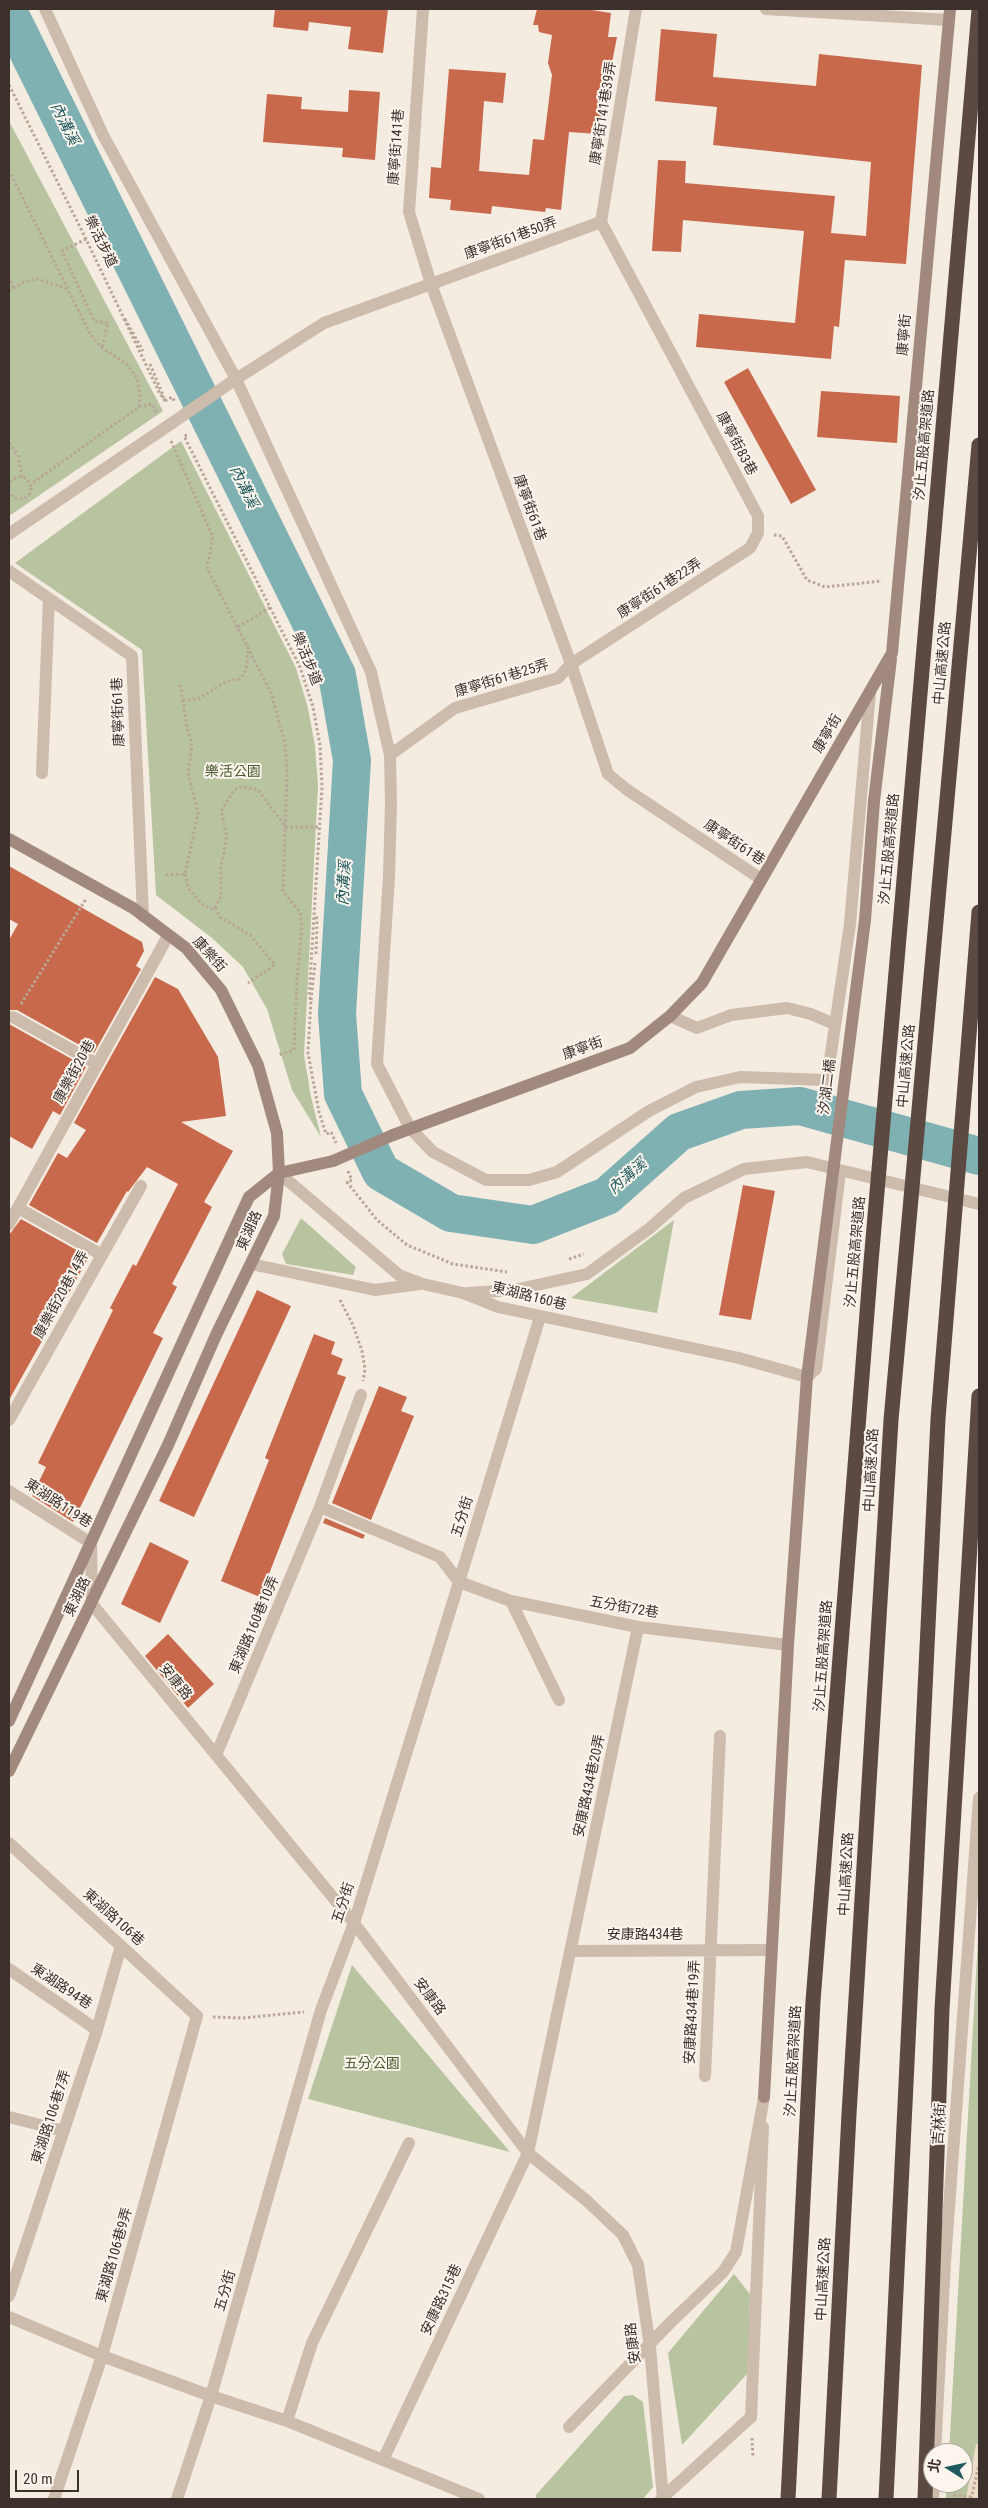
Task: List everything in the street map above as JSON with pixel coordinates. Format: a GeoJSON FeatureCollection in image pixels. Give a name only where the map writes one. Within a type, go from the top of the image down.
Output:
{"type":"FeatureCollection","features":[{"type":"Feature","properties":{"kind":"highway","name":"汐止五股高架道路"},"geometry":{"type":"LineString","coordinates":[[788,2499],[816,1962],[871,1262],[979,10]]}},
{"type":"Feature","properties":{"kind":"highway","name":"中山高速公路"},"geometry":{"type":"LineString","coordinates":[[829,2499],[850,2094],[891,1420],[979,445]]}},
{"type":"Feature","properties":{"kind":"highway"},"geometry":{"type":"LineString","coordinates":[[886,2499],[938,1420],[979,912]]}},
{"type":"Feature","properties":{"kind":"highway"},"geometry":{"type":"LineString","coordinates":[[925,2499],[942,2009],[979,1396]]}},
{"type":"Feature","properties":{"kind":"street"},"geometry":{"type":"LineString","coordinates":[[45,9],[103,135],[236,379],[371,672],[390,755],[389,876],[377,1064],[410,1128],[433,1152],[486,1180],[529,1180],[557,1172],[649,1111],[696,1087],[740,1077],[827,1080],[850,924],[870,692]]}},
{"type":"Feature","properties":{"kind":"street","name":"康寧街141巷"},"geometry":{"type":"LineString","coordinates":[[423,9],[409,212],[431,284]]}},
{"type":"Feature","properties":{"kind":"street","name":"康寧街141巷39弄"},"geometry":{"type":"LineString","coordinates":[[601,222],[636,9]]}},
{"type":"Feature","properties":{"kind":"street"},"geometry":{"type":"LineString","coordinates":[[766,9],[949,14]]}},
{"type":"Feature","properties":{"kind":"street","name":"康寧街"},"geometry":{"type":"LineString","coordinates":[[279,1173],[333,1160],[410,1128],[630,1048],[670,1016],[702,983],[892,653],[949,14]]}},
{"type":"Feature","properties":{"kind":"street","name":"康寧街61巷50弄"},"geometry":{"type":"LineString","coordinates":[[431,284],[601,222]]}},
{"type":"Feature","properties":{"kind":"street","name":"康寧街83巷"},"geometry":{"type":"LineString","coordinates":[[601,222],[758,516],[758,533]]}},
{"type":"Feature","properties":{"kind":"street"},"geometry":{"type":"LineString","coordinates":[[9,534],[236,379],[324,323],[431,284]]}},
{"type":"Feature","properties":{"kind":"street","name":"康寧街61巷"},"geometry":{"type":"LineString","coordinates":[[431,284],[571,664],[608,774],[626,789],[761,879]]}},
{"type":"Feature","properties":{"kind":"street","name":"康寧街61巷22弄"},"geometry":{"type":"LineString","coordinates":[[571,664],[750,548],[758,533]]}},
{"type":"Feature","properties":{"kind":"street","name":"康寧街61巷"},"geometry":{"type":"LineString","coordinates":[[9,571],[132,656],[143,916]]}},
{"type":"Feature","properties":{"kind":"street"},"geometry":{"type":"LineString","coordinates":[[42,773],[49,599]]}},
{"type":"Feature","properties":{"kind":"street","name":"汐湖二橋"},"geometry":{"type":"LineString","coordinates":[[764,2097],[788,1645],[807,1377],[865,920],[874,800],[892,653]]}},
{"type":"Feature","properties":{"kind":"street","name":"康寧街61巷25弄"},"geometry":{"type":"LineString","coordinates":[[390,755],[455,708],[558,678],[571,664]]}},
{"type":"Feature","properties":{"kind":"street","name":"康樂街"},"geometry":{"type":"LineString","coordinates":[[9,839],[143,916],[186,948],[221,990],[258,1065],[277,1133],[279,1173]]}},
{"type":"Feature","properties":{"kind":"street","name":"康樂街20巷"},"geometry":{"type":"LineString","coordinates":[[9,1224],[168,936]]}},
{"type":"Feature","properties":{"kind":"street"},"geometry":{"type":"LineString","coordinates":[[670,1016],[697,1028],[731,1015],[787,1008],[811,1014],[834,1024]]}},
{"type":"Feature","properties":{"kind":"street"},"geometry":{"type":"LineString","coordinates":[[13,1017],[97,1064]]}},
{"type":"Feature","properties":{"kind":"street"},"geometry":{"type":"LineString","coordinates":[[463,1293],[514,1290],[587,1274],[650,1228],[684,1198],[744,1169],[807,1162],[840,1172],[979,1204]]}},
{"type":"Feature","properties":{"kind":"street"},"geometry":{"type":"LineString","coordinates":[[807,1377],[816,1369],[840,1172]]}},
{"type":"Feature","properties":{"kind":"street","name":"東湖路160巷"},"geometry":{"type":"LineString","coordinates":[[279,1173],[311,1198],[376,1258],[399,1275],[423,1284],[463,1293],[498,1307],[540,1317],[620,1331],[739,1358],[807,1377]]}},
{"type":"Feature","properties":{"kind":"street","name":"東湖路"},"geometry":{"type":"LineString","coordinates":[[9,1771],[92,1604],[274,1216],[279,1173]]}},
{"type":"Feature","properties":{"kind":"street","name":"東湖路"},"geometry":{"type":"LineString","coordinates":[[9,1721],[249,1197],[279,1173]]}},
{"type":"Feature","properties":{"kind":"street","name":"康樂街20巷14弄"},"geometry":{"type":"LineString","coordinates":[[9,1420],[141,1186]]}},
{"type":"Feature","properties":{"kind":"street"},"geometry":{"type":"LineString","coordinates":[[18,1208],[102,1255]]}},
{"type":"Feature","properties":{"kind":"street"},"geometry":{"type":"LineString","coordinates":[[251,1264],[375,1290],[423,1284]]}},
{"type":"Feature","properties":{"kind":"street","name":"五分街"},"geometry":{"type":"LineString","coordinates":[[177,2499],[211,2396],[321,2010],[354,1922],[540,1317]]}},
{"type":"Feature","properties":{"kind":"street","name":"東湖路160巷10弄"},"geometry":{"type":"LineString","coordinates":[[216,1755],[320,1507],[361,1395]]}},
{"type":"Feature","properties":{"kind":"street","name":"東湖路119巷"},"geometry":{"type":"LineString","coordinates":[[9,1490],[91,1543]]}},
{"type":"Feature","properties":{"kind":"street"},"geometry":{"type":"LineString","coordinates":[[320,1507],[440,1557],[459,1582]]}},
{"type":"Feature","properties":{"kind":"street"},"geometry":{"type":"LineString","coordinates":[[91,1543],[92,1604]]}},
{"type":"Feature","properties":{"kind":"street","name":"五分街72巷"},"geometry":{"type":"LineString","coordinates":[[459,1582],[511,1601],[638,1627],[788,1645]]}},
{"type":"Feature","properties":{"kind":"street"},"geometry":{"type":"LineString","coordinates":[[511,1601],[559,1700]]}},
{"type":"Feature","properties":{"kind":"street","name":"安康路"},"geometry":{"type":"LineString","coordinates":[[92,1604],[354,1922],[528,2152],[587,2201],[623,2235],[638,2264],[650,2346],[662,2498]]}},
{"type":"Feature","properties":{"kind":"street","name":"安康路434巷20弄"},"geometry":{"type":"LineString","coordinates":[[571,1951],[638,1627]]}},
{"type":"Feature","properties":{"kind":"street"},"geometry":{"type":"LineString","coordinates":[[712,1950],[720,1736]]}},
{"type":"Feature","properties":{"kind":"street","name":"吉林街"},"geometry":{"type":"LineString","coordinates":[[936,2443],[945,2262],[979,1798]]}},
{"type":"Feature","properties":{"kind":"street","name":"東湖路106巷"},"geometry":{"type":"LineString","coordinates":[[9,1843],[197,2016]]}},
{"type":"Feature","properties":{"kind":"street","name":"東湖路106巷7弄"},"geometry":{"type":"LineString","coordinates":[[9,2296],[97,2030],[121,1946]]}},
{"type":"Feature","properties":{"kind":"street","name":"安康路434巷19弄"},"geometry":{"type":"LineString","coordinates":[[705,2076],[712,1950]]}},
{"type":"Feature","properties":{"kind":"street","name":"安康路434巷"},"geometry":{"type":"LineString","coordinates":[[571,1951],[772,1950]]}},
{"type":"Feature","properties":{"kind":"street"},"geometry":{"type":"LineString","coordinates":[[528,2152],[571,1951]]}},
{"type":"Feature","properties":{"kind":"street","name":"東湖路94巷"},"geometry":{"type":"LineString","coordinates":[[9,1969],[97,2030]]}},
{"type":"Feature","properties":{"kind":"street","name":"東湖路106巷9弄"},"geometry":{"type":"LineString","coordinates":[[54,2499],[102,2356],[197,2016]]}},
{"type":"Feature","properties":{"kind":"street"},"geometry":{"type":"LineString","coordinates":[[569,2427],[650,2346],[670,2323],[723,2272],[736,2252],[764,2097]]}},
{"type":"Feature","properties":{"kind":"street"},"geometry":{"type":"LineString","coordinates":[[662,2498],[751,2417],[764,2097]]}},
{"type":"Feature","properties":{"kind":"street"},"geometry":{"type":"LineString","coordinates":[[9,2117],[64,2131]]}},
{"type":"Feature","properties":{"kind":"street"},"geometry":{"type":"LineString","coordinates":[[287,2420],[312,2343],[409,2143]]}},
{"type":"Feature","properties":{"kind":"street","name":"安康路315巷"},"geometry":{"type":"LineString","coordinates":[[383,2460],[528,2152]]}},
{"type":"Feature","properties":{"kind":"street"},"geometry":{"type":"LineString","coordinates":[[9,2317],[102,2356],[211,2396],[287,2420],[479,2499]]}},
{"type":"Feature","properties":{"kind":"path","name":"樂活步道"},"geometry":{"type":"LineString","coordinates":[[9,86],[165,401]]}},
{"type":"Feature","properties":{"kind":"path"},"geometry":{"type":"LineString","coordinates":[[9,170],[90,334],[102,348],[128,365],[137,378],[140,394],[139,407]]}},
{"type":"Feature","properties":{"kind":"path"},"geometry":{"type":"LineString","coordinates":[[86,239],[62,251],[94,321],[108,323],[102,348]]}},
{"type":"Feature","properties":{"kind":"path"},"geometry":{"type":"LineString","coordinates":[[9,276],[13,288]]}},
{"type":"Feature","properties":{"kind":"path"},"geometry":{"type":"LineString","coordinates":[[9,291],[37,279],[69,289]]}},
{"type":"Feature","properties":{"kind":"path"},"geometry":{"type":"LineString","coordinates":[[125,319],[143,351]]}},
{"type":"Feature","properties":{"kind":"path"},"geometry":{"type":"LineString","coordinates":[[150,364],[165,401],[172,397]]}},
{"type":"Feature","properties":{"kind":"path"},"geometry":{"type":"LineString","coordinates":[[22,477],[12,480],[9,492],[18,499],[28,495],[31,484],[139,407],[152,404],[168,425],[213,537],[206,568],[248,645],[271,693],[284,743],[287,772],[283,892],[300,912],[302,926],[296,979],[294,1050],[278,1055]]}},
{"type":"Feature","properties":{"kind":"path","name":"樂活步道"},"geometry":{"type":"LineString","coordinates":[[184,436],[300,667],[313,707],[320,745],[322,787],[316,913]]}},
{"type":"Feature","properties":{"kind":"path"},"geometry":{"type":"LineString","coordinates":[[9,443],[18,455],[22,477],[31,484]]}},
{"type":"Feature","properties":{"kind":"path"},"geometry":{"type":"LineString","coordinates":[[758,533],[782,536],[807,580],[825,588],[863,582],[898,581]]}},
{"type":"Feature","properties":{"kind":"path"},"geometry":{"type":"LineString","coordinates":[[238,627],[271,607]]}},
{"type":"Feature","properties":{"kind":"path"},"geometry":{"type":"LineString","coordinates":[[183,700],[198,699],[227,681],[240,679],[245,672],[247,664],[248,645]]}},
{"type":"Feature","properties":{"kind":"path"},"geometry":{"type":"LineString","coordinates":[[180,683],[187,728],[192,744],[188,774],[198,813],[185,874],[189,889],[201,903],[210,908],[215,908]]}},
{"type":"Feature","properties":{"kind":"path"},"geometry":{"type":"LineString","coordinates":[[215,908],[221,896],[221,868],[227,837],[221,811],[223,804],[234,790],[241,787],[258,790],[286,827]]}},
{"type":"Feature","properties":{"kind":"path"},"geometry":{"type":"LineString","coordinates":[[286,827],[320,827]]}},
{"type":"Feature","properties":{"kind":"path"},"geometry":{"type":"LineString","coordinates":[[166,875],[185,874]]}},
{"type":"Feature","properties":{"kind":"path"},"geometry":{"type":"LineString","coordinates":[[13,1017],[93,888]]}},
{"type":"Feature","properties":{"kind":"path"},"geometry":{"type":"LineString","coordinates":[[215,908],[220,917],[250,935],[275,965],[248,983]]}},
{"type":"Feature","properties":{"kind":"path"},"geometry":{"type":"LineString","coordinates":[[316,913],[318,921],[316,954]]}},
{"type":"Feature","properties":{"kind":"path"},"geometry":{"type":"LineString","coordinates":[[311,1000],[309,996],[316,913]]}},
{"type":"Feature","properties":{"kind":"path"},"geometry":{"type":"LineString","coordinates":[[315,963],[308,1054],[319,1112],[326,1134],[331,1132],[335,1140]]}},
{"type":"Feature","properties":{"kind":"path"},"geometry":{"type":"LineString","coordinates":[[348,1171],[352,1180],[347,1182],[377,1220],[407,1245],[453,1264],[509,1272]]}},
{"type":"Feature","properties":{"kind":"path"},"geometry":{"type":"LineString","coordinates":[[563,1261],[589,1252]]}},
{"type":"Feature","properties":{"kind":"path"},"geometry":{"type":"LineString","coordinates":[[329,1279],[353,1325],[362,1351],[365,1369],[361,1395]]}},
{"type":"Feature","properties":{"kind":"path"},"geometry":{"type":"LineString","coordinates":[[197,2016],[242,2018],[321,2010]]}},
{"type":"Feature","properties":{"kind":"path"},"geometry":{"type":"LineString","coordinates":[[954,2493],[954,2495],[971,2498],[979,2465]]}},
{"type":"Feature","properties":{"kind":"green space"},"geometry":{"type":"Polygon","coordinates":[[[9,121],[163,411],[9,516],[9,121]]]}},
{"type":"Feature","properties":{"kind":"green space","name":"樂活公園"},"geometry":{"type":"Polygon","coordinates":[[[181,441],[296,668],[308,708],[315,746],[318,786],[304,1055],[311,1097],[321,1137],[292,1090],[267,1009],[243,967],[212,938],[156,895],[142,650],[15,563],[181,441]]]}},
{"type":"Feature","properties":{"kind":"green space"},"geometry":{"type":"Polygon","coordinates":[[[301,1218],[356,1267],[353,1275],[286,1264],[282,1254],[301,1218]]]}},
{"type":"Feature","properties":{"kind":"green space"},"geometry":{"type":"Polygon","coordinates":[[[674,1220],[657,1313],[571,1298],[674,1220]]]}},
{"type":"Feature","properties":{"kind":"green space"},"geometry":{"type":"Polygon","coordinates":[[[979,1921],[979,2499],[946,2499],[946,2493],[973,2493],[973,2443],[950,2443],[979,1921]]]}},
{"type":"Feature","properties":{"kind":"green space","name":"五分公園"},"geometry":{"type":"Polygon","coordinates":[[[352,1965],[510,2152],[308,2099],[352,1965]]]}},
{"type":"Feature","properties":{"kind":"green space"},"geometry":{"type":"Polygon","coordinates":[[[734,2274],[750,2294],[748,2373],[682,2445],[668,2353],[734,2274]]]}},
{"type":"Feature","properties":{"kind":"green space"},"geometry":{"type":"Polygon","coordinates":[[[633,2395],[643,2402],[653,2487],[643,2499],[536,2499],[536,2495],[624,2396],[633,2395]]]}},
{"type":"Feature","properties":{"kind":"shaded area"},"geometry":{"type":"Polygon","coordinates":[[[976,2444],[979,2444],[979,2499],[966,2499],[967,2493],[973,2493],[973,2460],[976,2444]]]}},
{"type":"Feature","properties":{"kind":"building"},"geometry":{"type":"Polygon","coordinates":[[[275,9],[388,9],[383,53],[348,49],[351,27],[309,22],[308,31],[273,27],[275,9]]]}},
{"type":"Feature","properties":{"kind":"building"},"geometry":{"type":"Polygon","coordinates":[[[537,9],[585,9],[611,13],[608,37],[617,37],[598,134],[569,132],[561,210],[546,208],[545,212],[492,206],[491,214],[450,210],[451,200],[429,198],[431,167],[441,168],[449,69],[506,73],[503,103],[484,101],[479,171],[529,175],[533,139],[544,140],[552,75],[548,63],[552,35],[539,32],[538,25],[533,25],[537,9]]]}},
{"type":"Feature","properties":{"kind":"building"},"geometry":{"type":"Polygon","coordinates":[[[661,29],[717,34],[713,77],[816,86],[819,54],[922,65],[906,264],[845,260],[839,327],[834,326],[831,359],[696,347],[699,314],[795,323],[804,231],[683,220],[681,252],[652,251],[658,160],[686,161],[685,183],[835,196],[831,233],[866,236],[871,162],[713,145],[717,107],[655,101],[661,29]]]}},
{"type":"Feature","properties":{"kind":"building"},"geometry":{"type":"Polygon","coordinates":[[[349,90],[380,92],[375,160],[342,157],[343,148],[263,142],[267,94],[302,97],[301,109],[348,112],[349,90]]]}},
{"type":"Feature","properties":{"kind":"building"},"geometry":{"type":"Polygon","coordinates":[[[748,368],[816,490],[791,504],[724,382],[748,368]]]}},
{"type":"Feature","properties":{"kind":"building"},"geometry":{"type":"Polygon","coordinates":[[[821,391],[900,396],[897,443],[817,437],[821,391]]]}},
{"type":"Feature","properties":{"kind":"building"},"geometry":{"type":"Polygon","coordinates":[[[9,866],[142,942],[144,951],[136,966],[141,969],[94,1053],[17,1010],[9,1010],[9,940],[18,924],[9,919],[9,866]]]}},
{"type":"Feature","properties":{"kind":"building"},"geometry":{"type":"Polygon","coordinates":[[[155,977],[178,989],[218,1057],[226,1116],[181,1122],[233,1151],[204,1202],[212,1207],[172,1284],[177,1287],[153,1333],[163,1338],[73,1522],[32,1496],[46,1467],[38,1463],[113,1310],[110,1308],[133,1264],[136,1266],[178,1184],[147,1167],[127,1191],[97,1243],[29,1205],[58,1153],[67,1158],[86,1130],[74,1123],[155,977]]]}},
{"type":"Feature","properties":{"kind":"building"},"geometry":{"type":"Polygon","coordinates":[[[9,1024],[86,1067],[60,1115],[53,1111],[32,1149],[9,1136],[9,1024]]]}},
{"type":"Feature","properties":{"kind":"building"},"geometry":{"type":"Polygon","coordinates":[[[743,1185],[775,1191],[751,1320],[719,1315],[743,1185]]]}},
{"type":"Feature","properties":{"kind":"building"},"geometry":{"type":"Polygon","coordinates":[[[21,1219],[89,1257],[9,1400],[9,1235],[21,1219]]]}},
{"type":"Feature","properties":{"kind":"building"},"geometry":{"type":"Polygon","coordinates":[[[257,1290],[291,1306],[194,1517],[159,1501],[257,1290]]]}},
{"type":"Feature","properties":{"kind":"building"},"geometry":{"type":"Polygon","coordinates":[[[314,1334],[335,1342],[331,1354],[343,1359],[337,1374],[346,1377],[260,1597],[221,1581],[269,1460],[265,1458],[314,1334]]]}},
{"type":"Feature","properties":{"kind":"building"},"geometry":{"type":"Polygon","coordinates":[[[379,1386],[407,1397],[401,1411],[414,1416],[371,1520],[332,1503],[379,1386]]]}},
{"type":"Feature","properties":{"kind":"building"},"geometry":{"type":"Polygon","coordinates":[[[325,1518],[365,1535],[363,1539],[323,1523],[325,1518]]]}},
{"type":"Feature","properties":{"kind":"building"},"geometry":{"type":"Polygon","coordinates":[[[150,1542],[189,1561],[160,1623],[121,1604],[150,1542]]]}},
{"type":"Feature","properties":{"kind":"building"},"geometry":{"type":"Polygon","coordinates":[[[168,1634],[214,1684],[188,1708],[145,1656],[168,1634]]]}},
{"type":"Feature","properties":{"kind":"waterway","name":"內溝溪"},"geometry":{"type":"LineString","coordinates":[[9,13],[337,675],[352,760],[337,1014],[343,1094],[381,1172],[451,1213],[533,1225],[607,1196],[679,1132],[741,1110],[800,1106],[979,1156]]}}]}
